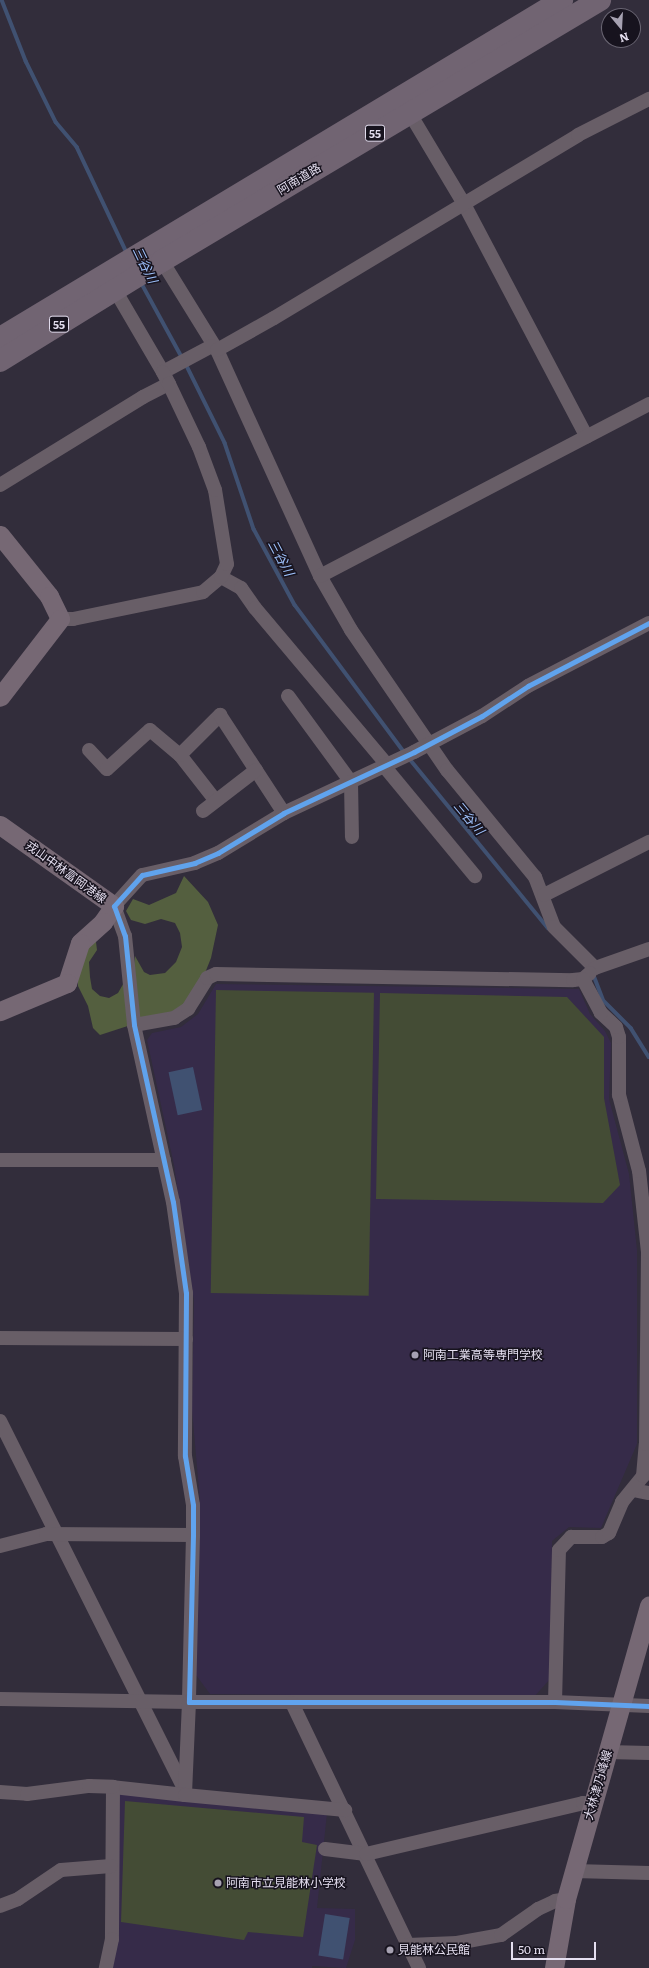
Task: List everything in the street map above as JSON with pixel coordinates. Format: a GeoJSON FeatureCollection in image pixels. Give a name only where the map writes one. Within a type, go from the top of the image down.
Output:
{"type":"FeatureCollection","features":[{"type":"Feature","properties":{"kind":"highway","name":"阿南道路"},"geometry":{"type":"LineString","coordinates":[[0,361],[116,283],[562,0]]}},
{"type":"Feature","properties":{"kind":"highway","name":"阿南道路"},"geometry":{"type":"LineString","coordinates":[[153,260],[600,0]]}},
{"type":"Feature","properties":{"kind":"highway","name":"阿南道路"},"geometry":{"type":"LineString","coordinates":[[0,338],[116,283]]}},
{"type":"Feature","properties":{"kind":"main road"},"geometry":{"type":"LineString","coordinates":[[0,536],[49,596],[60,619],[0,697]]}},
{"type":"Feature","properties":{"kind":"main road","name":"戎山中林富岡港線"},"geometry":{"type":"LineString","coordinates":[[0,825],[114,906],[103,922],[80,943],[67,983],[0,1011]]}},
{"type":"Feature","properties":{"kind":"main road","name":"大林津乃峰線"},"geometry":{"type":"LineString","coordinates":[[554,1968],[566,1900],[619,1706],[649,1605]]}},
{"type":"Feature","properties":{"kind":"street"},"geometry":{"type":"LineString","coordinates":[[0,485],[143,397],[168,375],[211,349],[464,204],[578,136],[649,99]]}},
{"type":"Feature","properties":{"kind":"street"},"geometry":{"type":"LineString","coordinates":[[409,112],[464,204],[586,437]]}},
{"type":"Feature","properties":{"kind":"street"},"geometry":{"type":"LineString","coordinates":[[153,260],[211,349],[320,576],[351,630],[430,743],[447,770],[535,877],[544,895],[554,927],[590,973],[601,1013],[616,1027],[619,1037],[620,1100],[644,1171],[648,1252],[648,1347],[643,1476],[622,1502],[609,1533],[602,1537],[571,1537],[559,1550],[555,1702]]}},
{"type":"Feature","properties":{"kind":"street"},"geometry":{"type":"LineString","coordinates":[[60,619],[73,619],[203,592],[221,577],[227,564],[215,490],[199,447],[168,375],[116,283]]}},
{"type":"Feature","properties":{"kind":"street"},"geometry":{"type":"LineString","coordinates":[[320,576],[649,405]]}},
{"type":"Feature","properties":{"kind":"street"},"geometry":{"type":"LineString","coordinates":[[221,577],[241,588],[259,613],[389,764],[475,876]]}},
{"type":"Feature","properties":{"kind":"street"},"geometry":{"type":"LineString","coordinates":[[185,1793],[194,1535],[193,1505],[185,1456],[186,1293],[164,1160],[134,1025],[125,936],[114,906],[142,875],[195,863],[218,853],[284,813],[414,752],[482,716],[528,686],[649,623]]}},
{"type":"Feature","properties":{"kind":"street"},"geometry":{"type":"LineString","coordinates":[[288,696],[351,782],[352,837]]}},
{"type":"Feature","properties":{"kind":"street"},"geometry":{"type":"LineString","coordinates":[[180,755],[220,715],[284,813]]}},
{"type":"Feature","properties":{"kind":"street"},"geometry":{"type":"LineString","coordinates":[[90,750],[108,769],[150,730],[180,755],[216,801]]}},
{"type":"Feature","properties":{"kind":"street"},"geometry":{"type":"LineString","coordinates":[[203,811],[256,770]]}},
{"type":"Feature","properties":{"kind":"street"},"geometry":{"type":"LineString","coordinates":[[544,895],[649,842]]}},
{"type":"Feature","properties":{"kind":"street"},"geometry":{"type":"LineString","coordinates":[[134,1025],[174,1018],[184,1012],[188,1009],[207,978],[216,974],[590,973],[649,949]]}},
{"type":"Feature","properties":{"kind":"street"},"geometry":{"type":"LineString","coordinates":[[0,1160],[164,1160]]}},
{"type":"Feature","properties":{"kind":"street"},"geometry":{"type":"LineString","coordinates":[[0,1338],[186,1339]]}},
{"type":"Feature","properties":{"kind":"street"},"geometry":{"type":"LineString","coordinates":[[0,1421],[185,1793]]}},
{"type":"Feature","properties":{"kind":"street"},"geometry":{"type":"LineString","coordinates":[[633,1490],[649,1493]]}},
{"type":"Feature","properties":{"kind":"street"},"geometry":{"type":"LineString","coordinates":[[0,1546],[46,1534],[194,1535]]}},
{"type":"Feature","properties":{"kind":"street"},"geometry":{"type":"LineString","coordinates":[[0,1699],[292,1703],[555,1702],[619,1706],[649,1706]]}},
{"type":"Feature","properties":{"kind":"street"},"geometry":{"type":"LineString","coordinates":[[292,1703],[345,1810],[419,1968]]}},
{"type":"Feature","properties":{"kind":"street"},"geometry":{"type":"LineString","coordinates":[[607,1752],[649,1753]]}},
{"type":"Feature","properties":{"kind":"street"},"geometry":{"type":"LineString","coordinates":[[0,1792],[27,1794],[89,1786],[113,1787],[345,1810]]}},
{"type":"Feature","properties":{"kind":"street"},"geometry":{"type":"LineString","coordinates":[[106,1968],[112,1939],[111,1866],[113,1787]]}},
{"type":"Feature","properties":{"kind":"street"},"geometry":{"type":"LineString","coordinates":[[325,1849],[366,1854],[576,1804],[592,1805]]}},
{"type":"Feature","properties":{"kind":"street"},"geometry":{"type":"LineString","coordinates":[[0,1906],[18,1899],[61,1870],[111,1866]]}},
{"type":"Feature","properties":{"kind":"street"},"geometry":{"type":"LineString","coordinates":[[574,1871],[649,1873]]}},
{"type":"Feature","properties":{"kind":"street"},"geometry":{"type":"LineString","coordinates":[[408,1945],[457,1943],[501,1934],[555,1900],[566,1900]]}},
{"type":"Feature","properties":{"kind":"shaded area","name":"阿南工業高等専門学校"},"geometry":{"type":"Polygon","coordinates":[[[216,984],[579,989],[590,1014],[605,1031],[611,1043],[609,1099],[629,1174],[637,1250],[637,1444],[601,1528],[569,1527],[552,1541],[551,1678],[533,1698],[210,1694],[196,1675],[200,1501],[192,1409],[194,1301],[174,1165],[147,1040],[152,1033],[181,1027],[198,1014],[216,984]]]}},
{"type":"Feature","properties":{"kind":"shaded area","name":"阿南市立見能林小学校"},"geometry":{"type":"Polygon","coordinates":[[[119,1794],[327,1813],[317,1908],[355,1909],[355,1940],[346,1968],[312,1966],[312,1968],[111,1968],[119,1794]]]}},
{"type":"Feature","properties":{"kind":"green space"},"geometry":{"type":"Polygon","coordinates":[[[184,876],[208,902],[218,925],[211,958],[203,978],[180,1009],[100,1035],[93,1028],[88,1006],[78,986],[78,974],[90,941],[96,942],[97,950],[89,962],[92,989],[100,996],[109,998],[118,993],[134,965],[135,956],[144,972],[150,975],[165,973],[176,962],[182,947],[180,933],[175,923],[161,919],[145,924],[131,920],[126,911],[133,899],[149,905],[176,893],[184,876]]]}},
{"type":"Feature","properties":{"kind":"green space"},"geometry":{"type":"Polygon","coordinates":[[[216,990],[374,993],[369,1296],[211,1293],[216,990]]]}},
{"type":"Feature","properties":{"kind":"green space"},"geometry":{"type":"Polygon","coordinates":[[[380,993],[567,997],[604,1037],[604,1098],[620,1185],[603,1203],[376,1199],[380,993]]]}},
{"type":"Feature","properties":{"kind":"green space","name":"阿南市立見能林小学校"},"geometry":{"type":"Polygon","coordinates":[[[125,1801],[304,1817],[302,1842],[317,1845],[303,1937],[248,1932],[244,1940],[121,1922],[125,1801]]]}},
{"type":"Feature","properties":{"kind":"water"},"geometry":{"type":"Polygon","coordinates":[[[193,1067],[202,1110],[178,1115],[169,1072],[193,1067]]]}},
{"type":"Feature","properties":{"kind":"water"},"geometry":{"type":"Polygon","coordinates":[[[325,1914],[350,1918],[343,1959],[318,1955],[325,1914]]]}},
{"type":"Feature","properties":{"kind":"waterway","name":"三谷川"},"geometry":{"type":"LineString","coordinates":[[2,0],[26,61],[56,122],[77,147],[127,253]]}},
{"type":"Feature","properties":{"kind":"waterway","name":"三谷川"},"geometry":{"type":"LineString","coordinates":[[141,282],[183,359]]}},
{"type":"Feature","properties":{"kind":"waterway","name":"三谷川"},"geometry":{"type":"LineString","coordinates":[[186,364],[225,443],[254,529],[295,605],[405,753]]}},
{"type":"Feature","properties":{"kind":"waterway","name":"三谷川"},"geometry":{"type":"LineString","coordinates":[[409,758],[548,928]]}},
{"type":"Feature","properties":{"kind":"waterway","name":"三谷川"},"geometry":{"type":"LineString","coordinates":[[593,973],[604,1001],[631,1028],[649,1057]]}},
{"type":"Feature","properties":{"kind":"cycle path"},"geometry":{"type":"LineString","coordinates":[[649,623],[528,686],[482,716],[414,752],[284,813],[218,853],[195,863],[142,875],[114,906],[125,936],[134,1025],[173,1202],[186,1293],[185,1456],[193,1505],[189,1702],[555,1702],[649,1706]]}},
{"type":"Feature","properties":{"kind":"place","name":"阿南工業高等専門学校"},"geometry":{"type":"Point","coordinates":[415,1355]}},
{"type":"Feature","properties":{"kind":"place","name":"阿南市立見能林小学校"},"geometry":{"type":"Point","coordinates":[218,1883]}},
{"type":"Feature","properties":{"kind":"place","name":"見能林公民館"},"geometry":{"type":"Point","coordinates":[390,1950]}}]}
